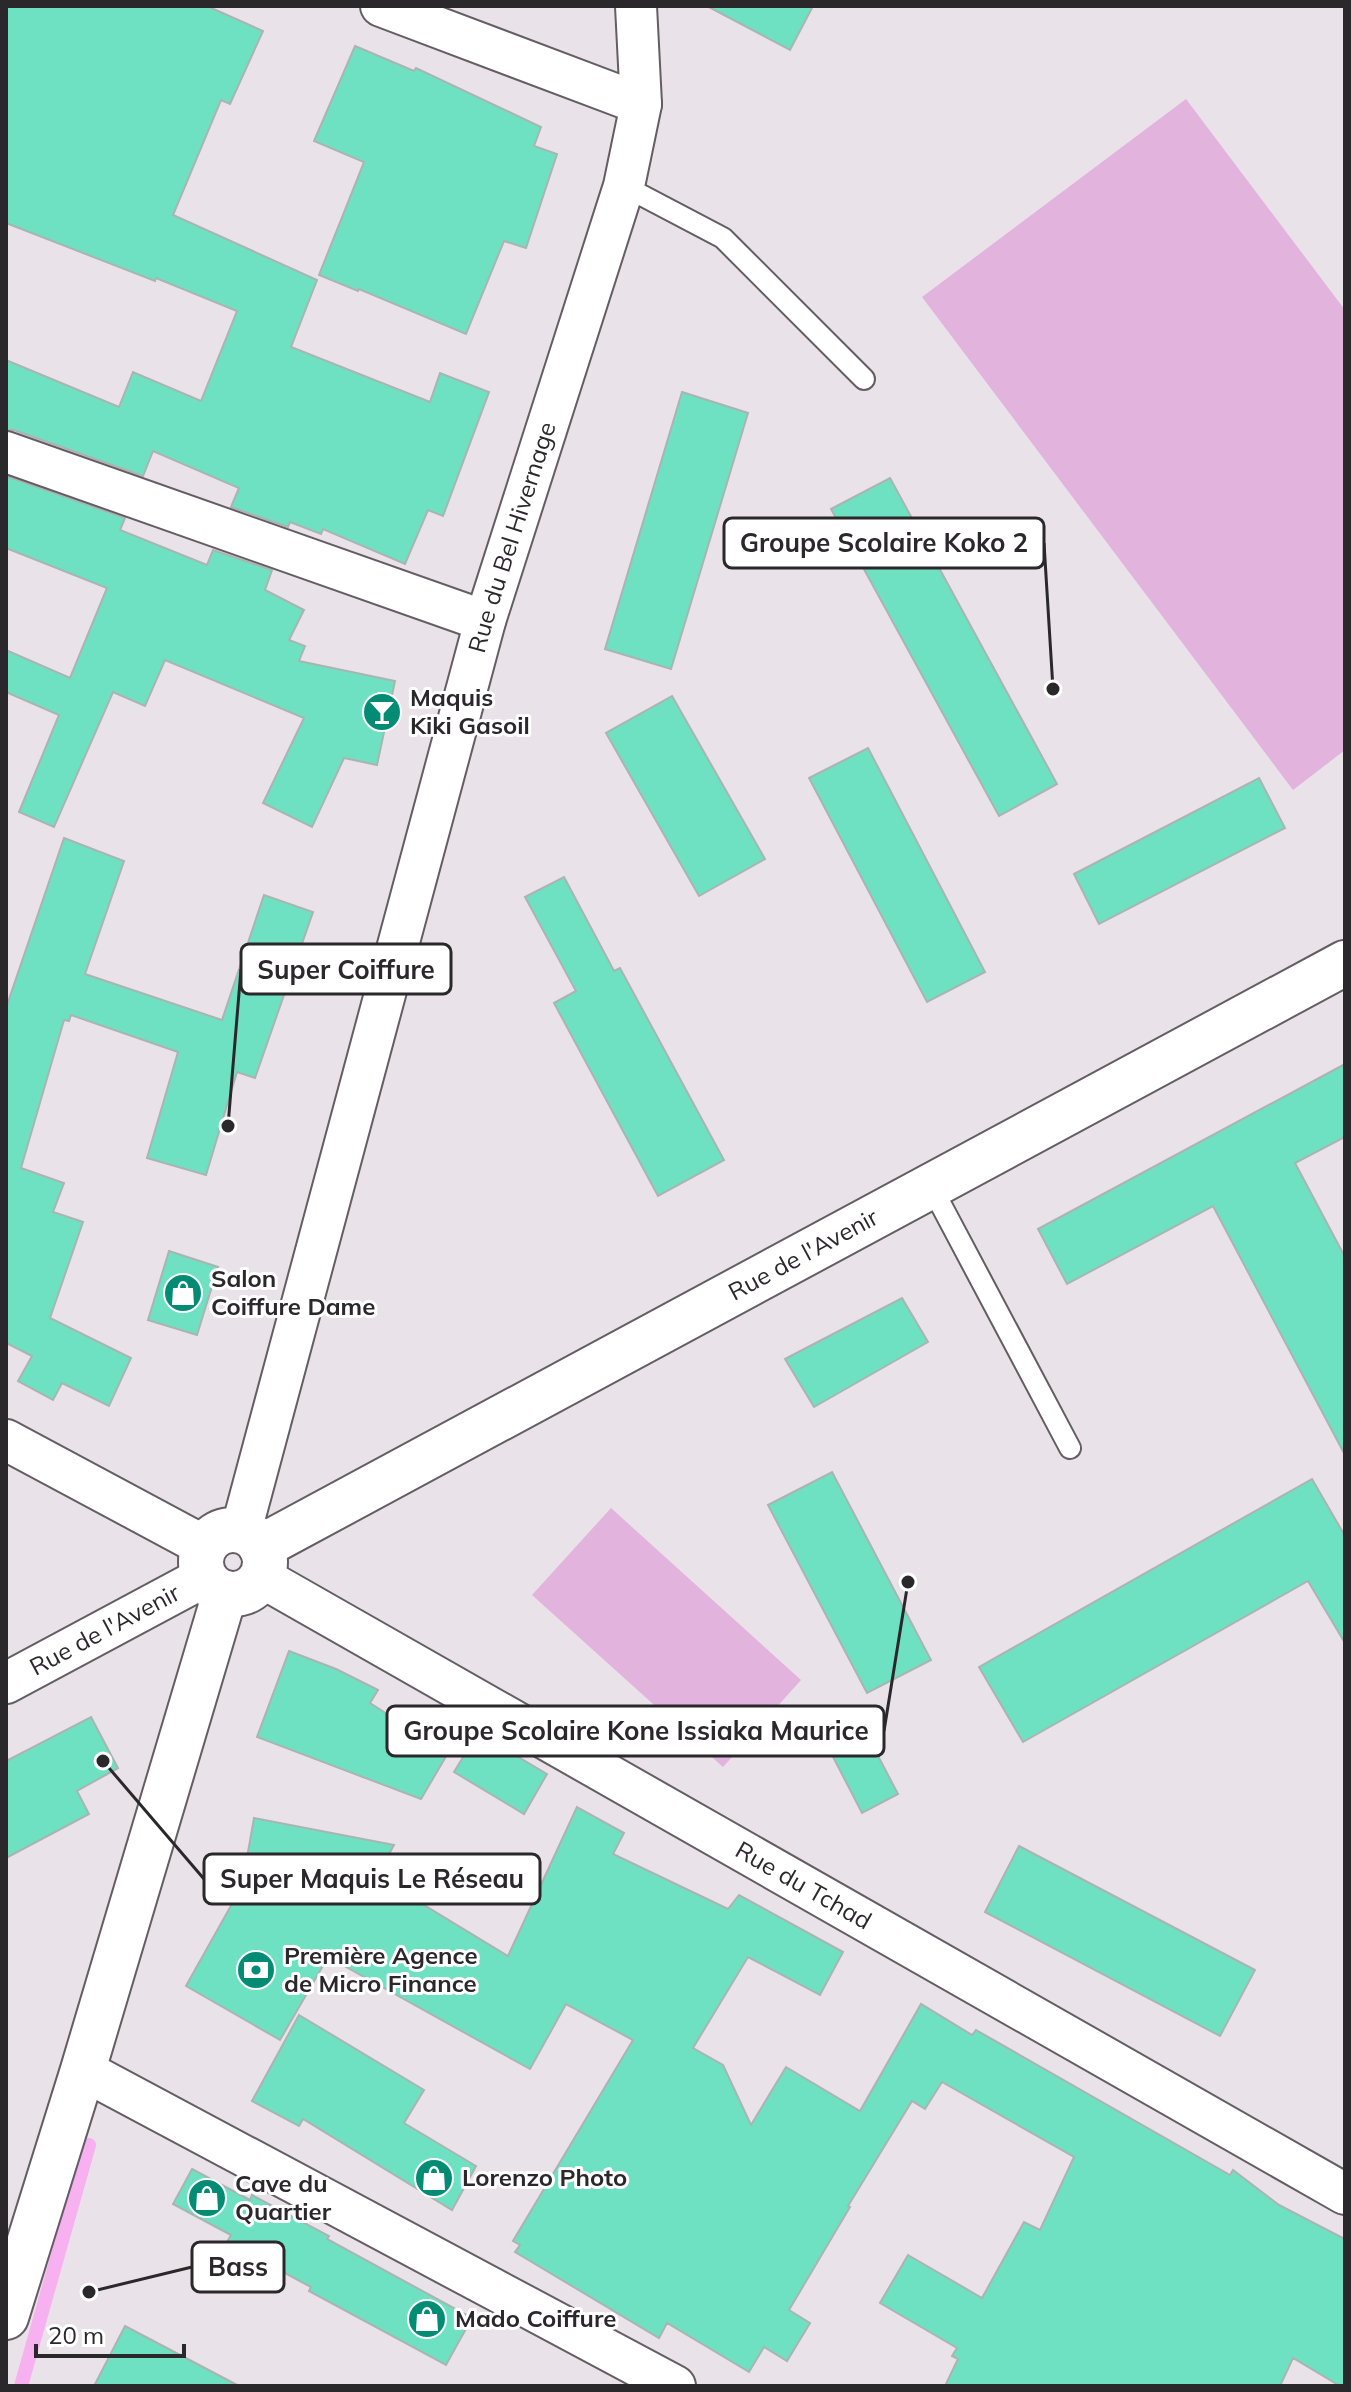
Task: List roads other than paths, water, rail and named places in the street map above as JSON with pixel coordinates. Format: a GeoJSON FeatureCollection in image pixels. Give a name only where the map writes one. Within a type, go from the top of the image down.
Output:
{"type":"FeatureCollection","features":[{"type":"Feature","properties":{"kind":"street"},"geometry":{"type":"LineString","coordinates":[[381,6],[641,104]]}},
{"type":"Feature","properties":{"kind":"street","name":"Rue du Bel Hivernage"},"geometry":{"type":"LineString","coordinates":[[233,1562],[485,621],[624,186],[641,104],[636,6]]}},
{"type":"Feature","properties":{"kind":"street"},"geometry":{"type":"LineString","coordinates":[[6,452],[485,621]]}},
{"type":"Feature","properties":{"kind":"street","name":"Rue de l'Avenir"},"geometry":{"type":"LineString","coordinates":[[6,1683],[1345,963]]}},
{"type":"Feature","properties":{"kind":"street","name":"Rue du Tchad"},"geometry":{"type":"LineString","coordinates":[[6,1440],[233,1562],[1345,2194]]}},
{"type":"Feature","properties":{"kind":"street"},"geometry":{"type":"LineString","coordinates":[[6,2317],[83,2070],[233,1562]]}},
{"type":"Feature","properties":{"kind":"street"},"geometry":{"type":"LineString","coordinates":[[83,2070],[675,2386]]}},
{"type":"Feature","properties":{"kind":"lane"},"geometry":{"type":"LineString","coordinates":[[624,186],[723,238],[864,379]]}},
{"type":"Feature","properties":{"kind":"lane"},"geometry":{"type":"LineString","coordinates":[[931,1186],[1070,1448]]}},
{"type":"Feature","properties":{"kind":"waterway"},"geometry":{"type":"LineString","coordinates":[[21,2386],[89,2145]]}},
{"type":"Feature","properties":{"kind":"place","name":"Groupe Scolaire Koko 2"},"geometry":{"type":"Point","coordinates":[1053,689]}},
{"type":"Feature","properties":{"kind":"place","name":"Maquis Kiki Gasoil"},"geometry":{"type":"Point","coordinates":[382,712]}},
{"type":"Feature","properties":{"kind":"place","name":"Super Coiffure"},"geometry":{"type":"Point","coordinates":[228,1126]}},
{"type":"Feature","properties":{"kind":"place","name":"Salon Coiffure Dame"},"geometry":{"type":"Point","coordinates":[183,1293]}},
{"type":"Feature","properties":{"kind":"place","name":"Groupe Scolaire Kone Issiaka Maurice"},"geometry":{"type":"Point","coordinates":[908,1582]}},
{"type":"Feature","properties":{"kind":"place","name":"Super Maquis Le Réseau"},"geometry":{"type":"Point","coordinates":[103,1761]}},
{"type":"Feature","properties":{"kind":"place","name":"Première Agence de Micro Finance"},"geometry":{"type":"Point","coordinates":[256,1970]}},
{"type":"Feature","properties":{"kind":"place","name":"Lorenzo Photo"},"geometry":{"type":"Point","coordinates":[434,2178]}},
{"type":"Feature","properties":{"kind":"place","name":"Cave du Quartier"},"geometry":{"type":"Point","coordinates":[207,2198]}},
{"type":"Feature","properties":{"kind":"place","name":"Bass"},"geometry":{"type":"Point","coordinates":[89,2292]}},
{"type":"Feature","properties":{"kind":"place","name":"Mado Coiffure"},"geometry":{"type":"Point","coordinates":[427,2319]}}]}
